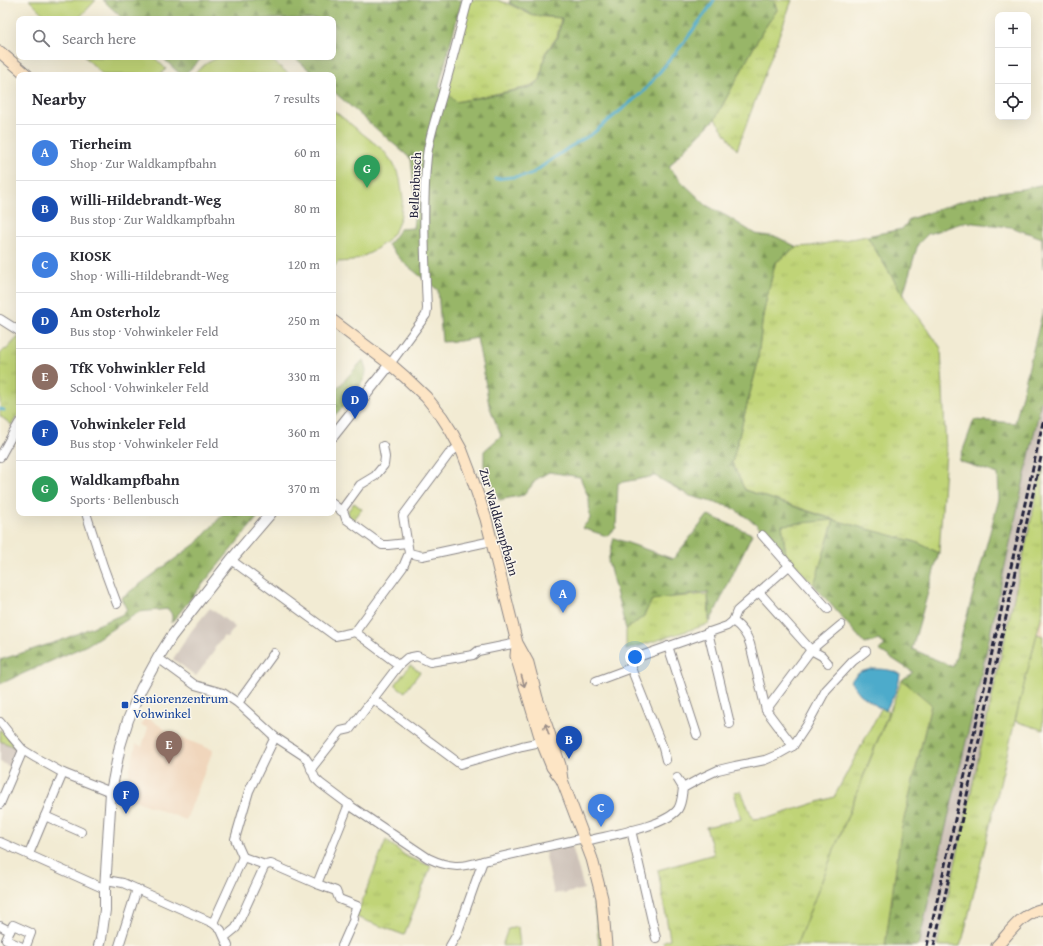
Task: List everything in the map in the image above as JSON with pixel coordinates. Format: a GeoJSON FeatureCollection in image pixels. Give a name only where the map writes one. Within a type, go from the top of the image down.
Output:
{"type":"FeatureCollection","features":[{"type":"Feature","properties":{"kind":"main road"},"geometry":{"type":"LineString","coordinates":[[0,52],[23,72]]}},
{"type":"Feature","properties":{"kind":"main road","name":"Zur Waldkampfbahn"},"geometry":{"type":"LineString","coordinates":[[336,323],[406,377],[426,397],[445,422],[459,446],[477,490],[492,540],[517,643],[528,663],[537,698],[560,764],[562,780],[592,859],[602,898],[606,946]]}},
{"type":"Feature","properties":{"kind":"main road","name":"Zur Waldkampfbahn"},"geometry":{"type":"LineString","coordinates":[[517,643],[516,656],[541,740],[552,767],[562,780]]}},
{"type":"Feature","properties":{"kind":"main road"},"geometry":{"type":"LineString","coordinates":[[998,946],[1020,920],[1027,915],[1043,909]]}},
{"type":"Feature","properties":{"kind":"street","name":"Bellenbusch"},"geometry":{"type":"LineString","coordinates":[[390,364],[426,315],[428,309],[425,258],[425,194],[427,155],[432,128],[440,104],[468,0]]}},
{"type":"Feature","properties":{"kind":"street"},"geometry":{"type":"LineString","coordinates":[[0,319],[16,329]]}},
{"type":"Feature","properties":{"kind":"street"},"geometry":{"type":"LineString","coordinates":[[336,432],[390,364]]}},
{"type":"Feature","properties":{"kind":"street"},"geometry":{"type":"LineString","coordinates":[[0,457],[16,428]]}},
{"type":"Feature","properties":{"kind":"street"},"geometry":{"type":"LineString","coordinates":[[341,511],[360,485],[375,476],[384,464],[385,457],[383,446]]}},
{"type":"Feature","properties":{"kind":"street"},"geometry":{"type":"LineString","coordinates":[[231,560],[335,636],[355,632],[403,567],[409,553],[403,516],[449,454],[459,446]]}},
{"type":"Feature","properties":{"kind":"street"},"geometry":{"type":"LineString","coordinates":[[336,507],[344,513],[346,519],[382,545],[407,543]]}},
{"type":"Feature","properties":{"kind":"street"},"geometry":{"type":"LineString","coordinates":[[87,516],[117,604]]}},
{"type":"Feature","properties":{"kind":"street"},"geometry":{"type":"LineString","coordinates":[[99,946],[105,910],[111,792],[120,746],[128,720],[141,689],[171,637],[231,560],[268,516]]}},
{"type":"Feature","properties":{"kind":"street"},"geometry":{"type":"LineString","coordinates":[[762,535],[828,608]]}},
{"type":"Feature","properties":{"kind":"street"},"geometry":{"type":"LineString","coordinates":[[409,553],[422,556],[492,540]]}},
{"type":"Feature","properties":{"kind":"street"},"geometry":{"type":"LineString","coordinates":[[666,760],[663,748],[631,668],[631,663],[635,658],[727,626],[733,620],[738,611],[790,565]]}},
{"type":"Feature","properties":{"kind":"street"},"geometry":{"type":"LineString","coordinates":[[760,592],[811,650],[822,656],[834,669]]}},
{"type":"Feature","properties":{"kind":"street"},"geometry":{"type":"LineString","coordinates":[[733,620],[748,636],[766,710],[793,746]]}},
{"type":"Feature","properties":{"kind":"street"},"geometry":{"type":"LineString","coordinates":[[766,710],[804,658],[840,624]]}},
{"type":"Feature","properties":{"kind":"street"},"geometry":{"type":"LineString","coordinates":[[355,632],[399,665]]}},
{"type":"Feature","properties":{"kind":"street"},"geometry":{"type":"LineString","coordinates":[[708,632],[730,724]]}},
{"type":"Feature","properties":{"kind":"street"},"geometry":{"type":"LineString","coordinates":[[312,769],[340,731],[350,728],[399,665],[407,658],[417,656],[430,662],[473,655],[478,651],[517,643]]}},
{"type":"Feature","properties":{"kind":"street"},"geometry":{"type":"LineString","coordinates":[[668,646],[697,736]]}},
{"type":"Feature","properties":{"kind":"street"},"geometry":{"type":"LineString","coordinates":[[683,788],[718,770],[765,760],[793,746],[807,725],[826,690],[834,669],[853,661],[866,651]]}},
{"type":"Feature","properties":{"kind":"street"},"geometry":{"type":"LineString","coordinates":[[238,703],[274,653]]}},
{"type":"Feature","properties":{"kind":"street"},"geometry":{"type":"LineString","coordinates":[[158,658],[195,686],[223,693],[238,703],[275,737],[304,756],[309,763],[315,778],[349,804],[428,858],[438,863],[452,866],[467,866],[483,861],[656,824],[672,815],[679,807],[683,788],[677,778]]}},
{"type":"Feature","properties":{"kind":"street"},"geometry":{"type":"LineString","coordinates":[[596,681],[631,668]]}},
{"type":"Feature","properties":{"kind":"street"},"geometry":{"type":"LineString","coordinates":[[373,699],[460,764],[536,743],[541,740]]}},
{"type":"Feature","properties":{"kind":"street"},"geometry":{"type":"LineString","coordinates":[[0,722],[24,750],[36,758],[63,773],[111,792]]}},
{"type":"Feature","properties":{"kind":"street"},"geometry":{"type":"LineString","coordinates":[[213,923],[242,857],[235,839],[249,791],[275,737]]}},
{"type":"Feature","properties":{"kind":"street"},"geometry":{"type":"LineString","coordinates":[[0,804],[24,750]]}},
{"type":"Feature","properties":{"kind":"street"},"geometry":{"type":"LineString","coordinates":[[29,854],[63,773]]}},
{"type":"Feature","properties":{"kind":"street"},"geometry":{"type":"LineString","coordinates":[[317,884],[349,804]]}},
{"type":"Feature","properties":{"kind":"street"},"geometry":{"type":"LineString","coordinates":[[45,816],[81,832]]}},
{"type":"Feature","properties":{"kind":"street"},"geometry":{"type":"LineString","coordinates":[[631,830],[656,938]]}},
{"type":"Feature","properties":{"kind":"street"},"geometry":{"type":"LineString","coordinates":[[0,842],[106,884],[120,882],[213,923],[225,937],[228,946]]}},
{"type":"Feature","properties":{"kind":"street"},"geometry":{"type":"LineString","coordinates":[[242,857],[265,866],[271,864],[336,891],[339,899],[357,906],[353,916],[354,919],[342,946]]}},
{"type":"Feature","properties":{"kind":"street"},"geometry":{"type":"LineString","coordinates":[[450,946],[457,934],[483,861]]}},
{"type":"Feature","properties":{"kind":"street"},"geometry":{"type":"LineString","coordinates":[[225,937],[236,928],[265,866]]}},
{"type":"Feature","properties":{"kind":"street"},"geometry":{"type":"LineString","coordinates":[[119,946],[137,889]]}},
{"type":"Feature","properties":{"kind":"street"},"geometry":{"type":"LineString","coordinates":[[20,946],[6,940],[13,925],[31,934],[26,946]]}},
{"type":"Feature","properties":{"kind":"street"},"geometry":{"type":"LineString","coordinates":[[0,926],[10,931]]}},
{"type":"Feature","properties":{"kind":"shaded area"},"geometry":{"type":"Polygon","coordinates":[[[1043,393],[1043,466],[937,946],[918,946],[972,716],[1043,393]]]}},
{"type":"Feature","properties":{"kind":"shaded area"},"geometry":{"type":"Polygon","coordinates":[[[210,608],[235,627],[227,638],[224,636],[196,676],[173,659],[192,630],[210,608]]]}},
{"type":"Feature","properties":{"kind":"shaded area"},"geometry":{"type":"Polygon","coordinates":[[[1043,610],[1043,636],[1037,634],[1043,610]]]}},
{"type":"Feature","properties":{"kind":"shaded area"},"geometry":{"type":"Polygon","coordinates":[[[145,715],[171,734],[213,750],[186,820],[126,797],[128,776],[136,744],[142,746],[148,728],[141,725],[145,715]]]}},
{"type":"Feature","properties":{"kind":"shaded area"},"geometry":{"type":"Polygon","coordinates":[[[0,741],[17,748],[12,759],[16,761],[13,768],[0,762],[0,741]]]}},
{"type":"Feature","properties":{"kind":"shaded area"},"geometry":{"type":"Polygon","coordinates":[[[572,846],[584,889],[563,894],[563,892],[554,894],[545,852],[572,846]]]}},
{"type":"Feature","properties":{"kind":"green space"},"geometry":{"type":"Polygon","coordinates":[[[29,0],[96,0],[81,16],[45,16],[29,0]]]}},
{"type":"Feature","properties":{"kind":"green space"},"geometry":{"type":"Polygon","coordinates":[[[103,0],[462,0],[439,86],[456,102],[529,88],[540,81],[545,54],[558,37],[562,18],[533,15],[509,3],[510,0],[774,0],[777,10],[762,32],[715,119],[669,167],[706,205],[755,234],[777,237],[797,247],[775,263],[763,315],[757,366],[732,463],[745,490],[834,520],[782,525],[786,555],[755,523],[731,507],[690,496],[655,476],[618,483],[616,528],[607,536],[582,528],[590,519],[589,499],[580,477],[549,472],[537,479],[524,495],[499,500],[484,466],[484,451],[501,436],[489,405],[477,338],[442,342],[438,290],[405,264],[388,245],[400,229],[413,228],[416,204],[411,159],[336,94],[336,72],[312,72],[298,60],[336,60],[336,16],[120,16],[103,0]]]}},
{"type":"Feature","properties":{"kind":"green space"},"geometry":{"type":"Polygon","coordinates":[[[470,0],[497,0],[509,4],[533,16],[561,18],[557,37],[545,53],[540,80],[529,87],[456,102],[445,92],[470,0]]]}},
{"type":"Feature","properties":{"kind":"green space"},"geometry":{"type":"Polygon","coordinates":[[[774,0],[792,0],[737,150],[715,119],[762,32],[777,10],[774,0]]]}},
{"type":"Feature","properties":{"kind":"green space"},"geometry":{"type":"Polygon","coordinates":[[[88,60],[157,60],[166,69],[163,72],[100,72],[88,60]]]}},
{"type":"Feature","properties":{"kind":"green space"},"geometry":{"type":"Polygon","coordinates":[[[165,60],[200,60],[187,72],[178,72],[165,60]]]}},
{"type":"Feature","properties":{"kind":"green space"},"geometry":{"type":"Polygon","coordinates":[[[213,60],[270,60],[286,72],[196,72],[213,60]]]}},
{"type":"Feature","properties":{"kind":"green space"},"geometry":{"type":"Polygon","coordinates":[[[336,112],[383,150],[393,163],[400,178],[403,198],[401,215],[396,229],[387,241],[372,252],[353,261],[338,262],[336,264],[336,112]]]}},
{"type":"Feature","properties":{"kind":"green space"},"geometry":{"type":"Polygon","coordinates":[[[1043,184],[1043,268],[1042,238],[1011,227],[965,222],[928,234],[918,244],[903,295],[867,236],[902,229],[910,219],[956,203],[991,193],[1022,189],[1043,184]]]}},
{"type":"Feature","properties":{"kind":"green space"},"geometry":{"type":"Polygon","coordinates":[[[867,236],[903,295],[941,348],[946,452],[939,553],[916,542],[834,520],[814,585],[786,555],[782,525],[833,519],[745,490],[732,463],[757,366],[763,315],[775,263],[797,247],[867,236]]]}},
{"type":"Feature","properties":{"kind":"green space"},"geometry":{"type":"Polygon","coordinates":[[[1043,310],[1043,393],[972,716],[918,946],[885,946],[901,831],[931,705],[902,680],[913,672],[879,650],[885,645],[879,640],[865,644],[814,585],[834,520],[916,542],[939,553],[912,649],[953,667],[999,499],[998,474],[959,461],[974,420],[1015,423],[1043,310]]]}},
{"type":"Feature","properties":{"kind":"green space"},"geometry":{"type":"Polygon","coordinates":[[[16,339],[16,417],[12,425],[0,416],[0,354],[5,349],[6,350],[16,339]]]}},
{"type":"Feature","properties":{"kind":"green space"},"geometry":{"type":"Polygon","coordinates":[[[363,360],[366,371],[361,384],[336,414],[336,390],[363,360]]]}},
{"type":"Feature","properties":{"kind":"green space"},"geometry":{"type":"Polygon","coordinates":[[[1043,466],[1043,610],[963,938],[960,946],[937,946],[1043,466]]]}},
{"type":"Feature","properties":{"kind":"green space"},"geometry":{"type":"Polygon","coordinates":[[[354,503],[362,509],[353,521],[349,518],[348,511],[354,503]]]}},
{"type":"Feature","properties":{"kind":"green space"},"geometry":{"type":"Polygon","coordinates":[[[708,515],[752,534],[710,622],[708,592],[652,600],[643,617],[626,629],[608,561],[614,538],[673,559],[708,515]]]}},
{"type":"Feature","properties":{"kind":"green space"},"geometry":{"type":"Polygon","coordinates":[[[221,516],[259,516],[171,623],[172,615],[168,609],[139,612],[87,645],[0,684],[0,660],[62,640],[121,615],[127,610],[121,598],[198,542],[221,516]]]}},
{"type":"Feature","properties":{"kind":"green space"},"geometry":{"type":"Polygon","coordinates":[[[708,594],[709,624],[626,650],[626,630],[644,616],[652,599],[708,594]]]}},
{"type":"Feature","properties":{"kind":"green space"},"geometry":{"type":"Polygon","coordinates":[[[1037,634],[1043,636],[1043,730],[1015,721],[1037,634]]]}},
{"type":"Feature","properties":{"kind":"green space"},"geometry":{"type":"Polygon","coordinates":[[[410,665],[420,672],[405,692],[395,685],[410,665]]]}},
{"type":"Feature","properties":{"kind":"green space"},"geometry":{"type":"Polygon","coordinates":[[[902,680],[931,704],[901,831],[885,946],[796,946],[902,680]]]}},
{"type":"Feature","properties":{"kind":"green space"},"geometry":{"type":"Polygon","coordinates":[[[882,707],[889,711],[796,946],[666,946],[662,942],[670,939],[658,870],[714,854],[706,827],[741,819],[734,792],[741,791],[753,819],[771,817],[834,797],[882,707]]]}},
{"type":"Feature","properties":{"kind":"green space"},"geometry":{"type":"Polygon","coordinates":[[[0,729],[17,748],[0,741],[0,729]]]}},
{"type":"Feature","properties":{"kind":"green space"},"geometry":{"type":"Polygon","coordinates":[[[386,840],[407,857],[431,866],[404,935],[356,917],[386,840]]]}},
{"type":"Feature","properties":{"kind":"green space"},"geometry":{"type":"Polygon","coordinates":[[[597,903],[602,946],[599,946],[593,904],[597,903]]]}},
{"type":"Feature","properties":{"kind":"green space"},"geometry":{"type":"Polygon","coordinates":[[[518,927],[520,946],[502,946],[508,929],[518,927]]]}},
{"type":"Feature","properties":{"kind":"water"},"geometry":{"type":"Polygon","coordinates":[[[871,669],[890,670],[900,674],[897,689],[886,710],[878,707],[860,694],[850,681],[860,672],[871,669]]]}},
{"type":"Feature","properties":{"kind":"waterway"},"geometry":{"type":"LineString","coordinates":[[495,179],[530,175],[568,148],[592,134],[643,92],[682,45],[714,0]]}},
{"type":"Feature","properties":{"kind":"waterway"},"geometry":{"type":"LineString","coordinates":[[0,409],[4,410]]}},
{"type":"Feature","properties":{"kind":"railway"},"geometry":{"type":"LineString","coordinates":[[927,946],[1043,422]]}},
{"type":"Feature","properties":{"kind":"railway"},"geometry":{"type":"LineString","coordinates":[[934,946],[1041,457]]}},
{"type":"Feature","properties":{"kind":"place","name":"Waldkampfbahn"},"geometry":{"type":"Point","coordinates":[367,188]}},
{"type":"Feature","properties":{"kind":"place","name":"Am Osterholz"},"geometry":{"type":"Point","coordinates":[355,419]}},
{"type":"Feature","properties":{"kind":"place","name":"Tierheim"},"geometry":{"type":"Point","coordinates":[563,613]}},
{"type":"Feature","properties":{"kind":"place","name":"Seniorenzentrum Vohwinkel"},"geometry":{"type":"Point","coordinates":[125,705]}},
{"type":"Feature","properties":{"kind":"place","name":"Willi-Hildebrandt-Weg"},"geometry":{"type":"Point","coordinates":[569,759]}},
{"type":"Feature","properties":{"kind":"place","name":"TfK Vohwinkler Feld"},"geometry":{"type":"Point","coordinates":[169,764]}},
{"type":"Feature","properties":{"kind":"place","name":"Vohwinkeler Feld"},"geometry":{"type":"Point","coordinates":[126,814]}},
{"type":"Feature","properties":{"kind":"place","name":"KIOSK"},"geometry":{"type":"Point","coordinates":[601,827]}}]}
